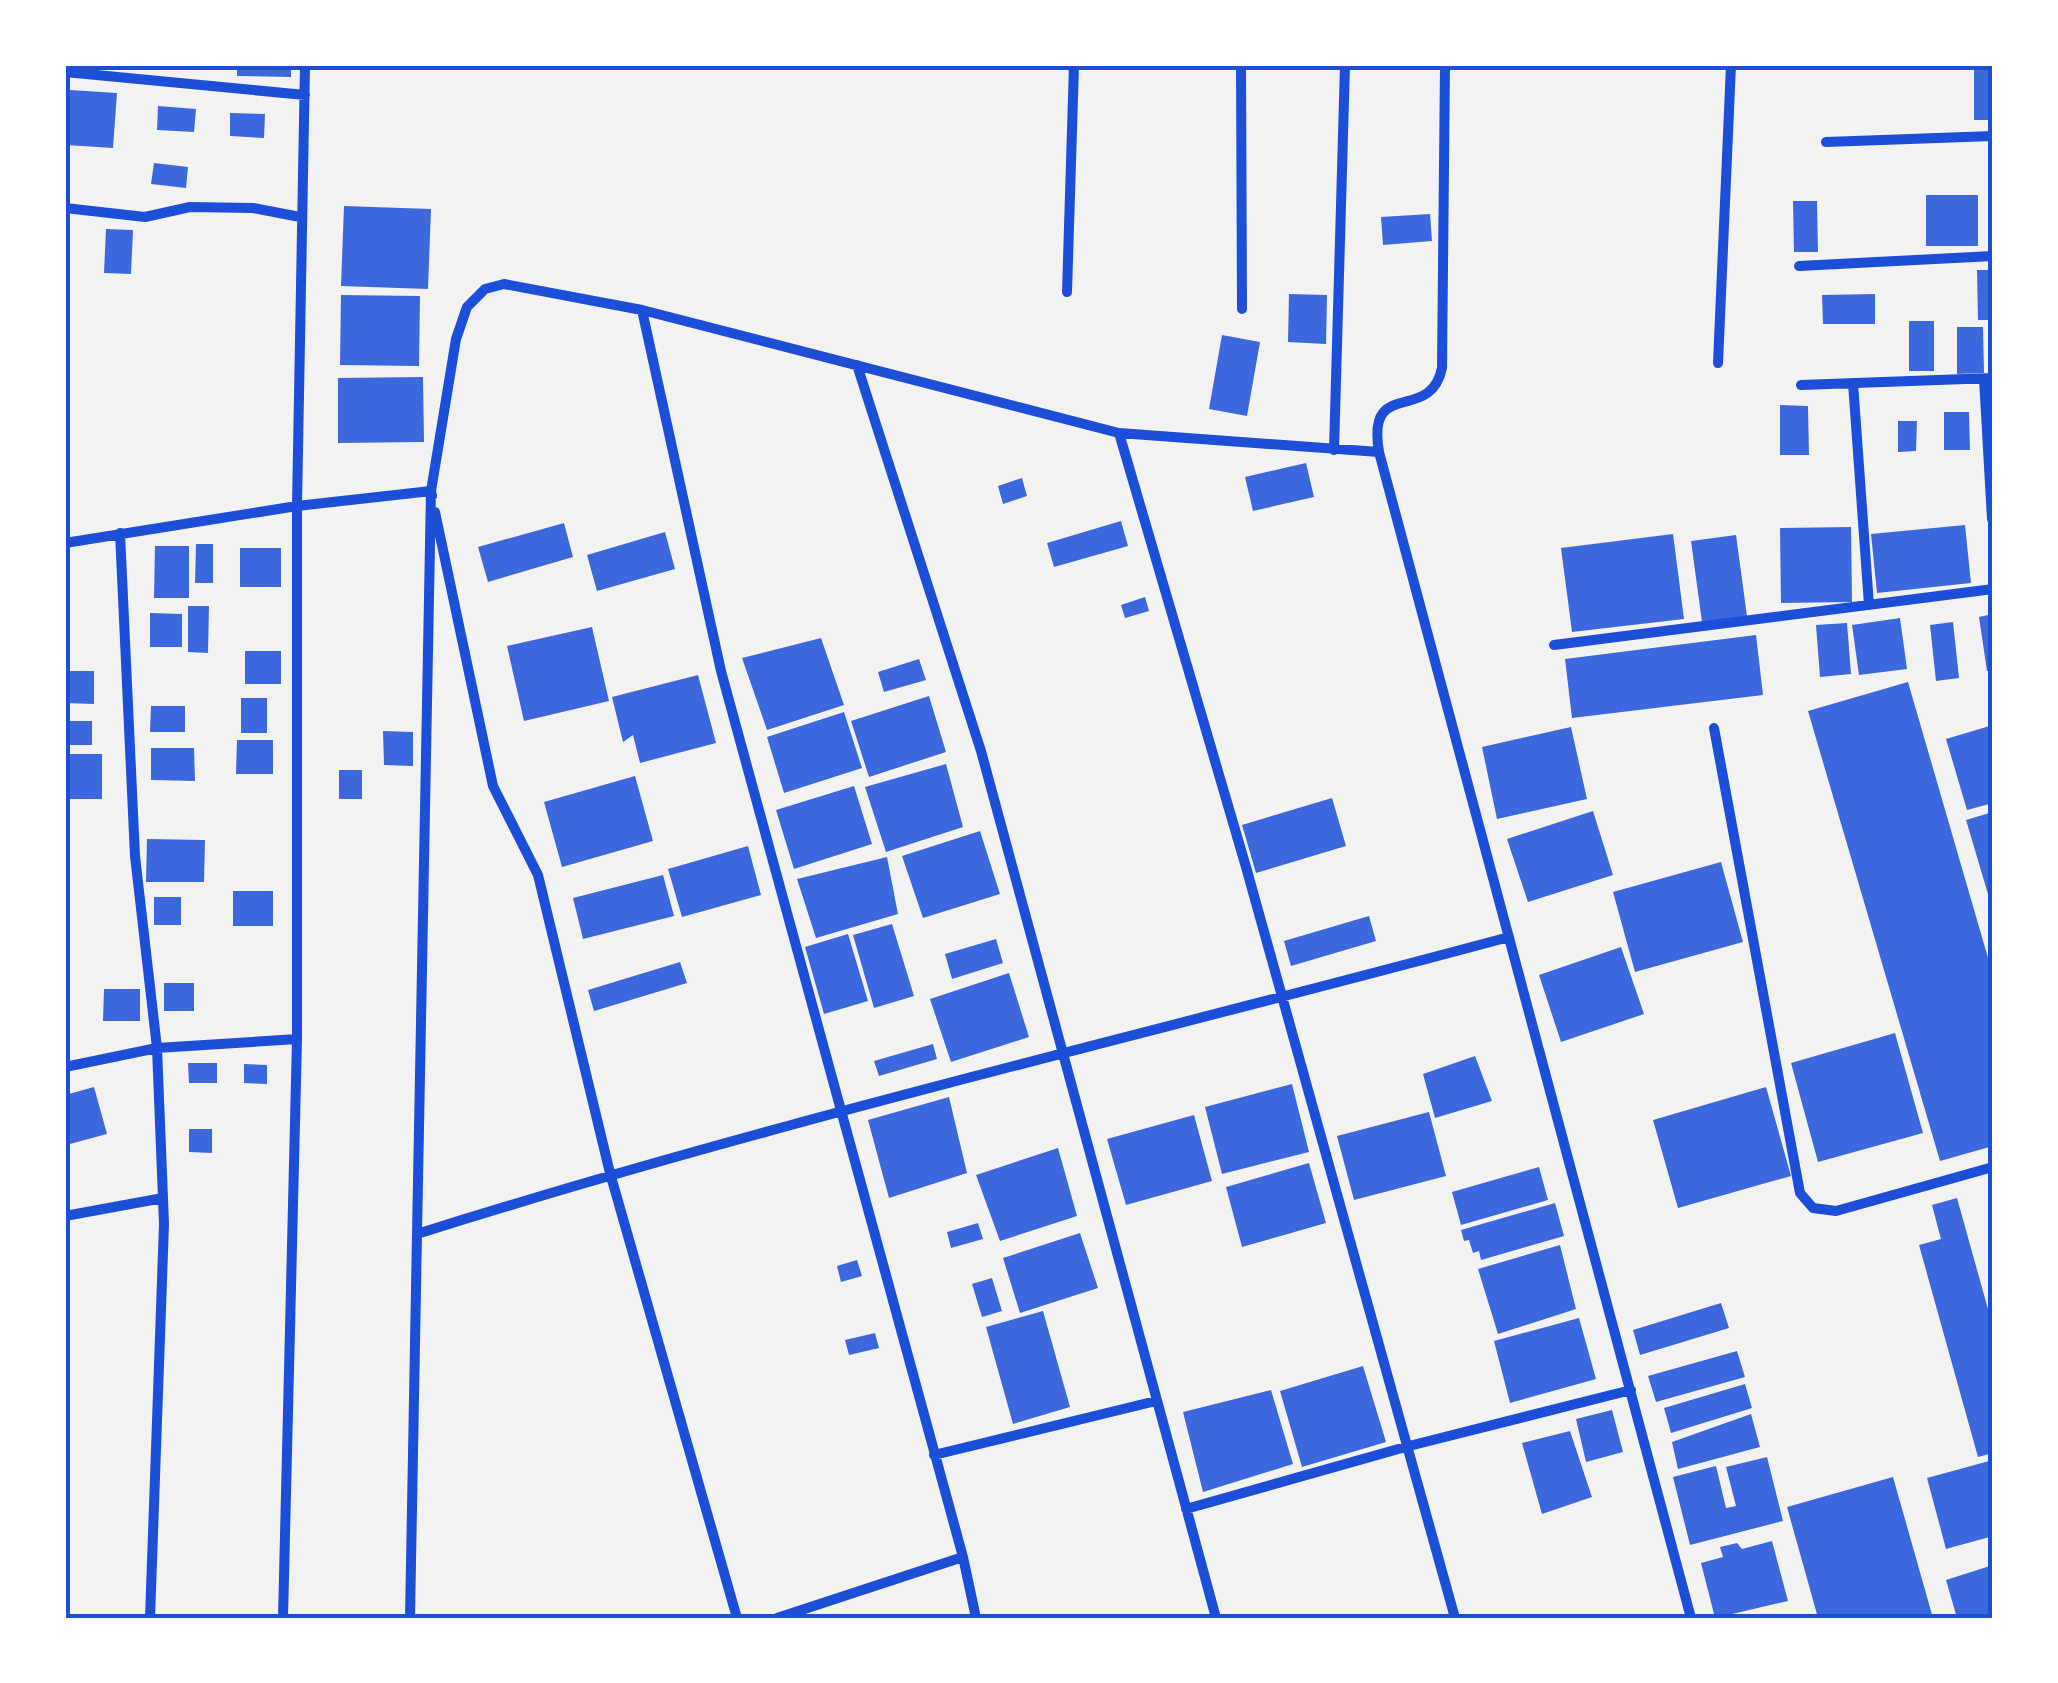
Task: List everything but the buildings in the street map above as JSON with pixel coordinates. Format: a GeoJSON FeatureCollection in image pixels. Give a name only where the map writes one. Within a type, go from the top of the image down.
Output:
{"type":"FeatureCollection","features":[{"type":"Feature","properties":{"kind":"street"},"geometry":{"type":"LineString","coordinates":[[283,1618],[296,1039],[297,506],[305,65]]}},
{"type":"Feature","properties":{"kind":"street"},"geometry":{"type":"LineString","coordinates":[[1067,292],[1074,65]]}},
{"type":"Feature","properties":{"kind":"street"},"geometry":{"type":"LineString","coordinates":[[1241,65],[1242,309]]}},
{"type":"Feature","properties":{"kind":"street"},"geometry":{"type":"LineString","coordinates":[[1334,450],[1345,65]]}},
{"type":"Feature","properties":{"kind":"street"},"geometry":{"type":"LineString","coordinates":[[1445,65],[1442,368],[1438,386],[1427,396],[1388,406],[1379,417],[1379,452],[1691,1618]]}},
{"type":"Feature","properties":{"kind":"street"},"geometry":{"type":"LineString","coordinates":[[1718,363],[1732,65]]}},
{"type":"Feature","properties":{"kind":"street"},"geometry":{"type":"LineString","coordinates":[[65,72],[305,95]]}},
{"type":"Feature","properties":{"kind":"street"},"geometry":{"type":"LineString","coordinates":[[1826,142],[1993,136]]}},
{"type":"Feature","properties":{"kind":"street"},"geometry":{"type":"LineString","coordinates":[[65,208],[145,217],[190,207],[253,208],[300,217]]}},
{"type":"Feature","properties":{"kind":"street"},"geometry":{"type":"LineString","coordinates":[[1798,266],[1993,256]]}},
{"type":"Feature","properties":{"kind":"street"},"geometry":{"type":"LineString","coordinates":[[410,1618],[431,491],[456,338],[467,307],[485,289],[504,284],[642,310],[1120,433],[1379,452]]}},
{"type":"Feature","properties":{"kind":"street"},"geometry":{"type":"LineString","coordinates":[[642,310],[720,671],[976,1618]]}},
{"type":"Feature","properties":{"kind":"street"},"geometry":{"type":"LineString","coordinates":[[858,366],[981,750],[1213,1617]]}},
{"type":"Feature","properties":{"kind":"street"},"geometry":{"type":"LineString","coordinates":[[1801,385],[1989,378],[1992,518]]}},
{"type":"Feature","properties":{"kind":"street"},"geometry":{"type":"LineString","coordinates":[[1853,383],[1869,604]]}},
{"type":"Feature","properties":{"kind":"street"},"geometry":{"type":"LineString","coordinates":[[1120,433],[1455,1618]]}},
{"type":"Feature","properties":{"kind":"street"},"geometry":{"type":"LineString","coordinates":[[65,543],[297,506],[431,491]]}},
{"type":"Feature","properties":{"kind":"street"},"geometry":{"type":"LineString","coordinates":[[431,491],[493,786],[538,875],[610,1173],[737,1618]]}},
{"type":"Feature","properties":{"kind":"street"},"geometry":{"type":"LineString","coordinates":[[120,533],[135,856],[157,1048],[163,1198],[150,1618]]}},
{"type":"Feature","properties":{"kind":"street"},"geometry":{"type":"LineString","coordinates":[[1554,645],[1993,588]]}},
{"type":"Feature","properties":{"kind":"street"},"geometry":{"type":"LineString","coordinates":[[1714,728],[1800,1192],[1813,1208],[1836,1211],[1993,1167]]}},
{"type":"Feature","properties":{"kind":"street"},"geometry":{"type":"LineString","coordinates":[[417,1234],[610,1173],[840,1110],[1510,937]]}},
{"type":"Feature","properties":{"kind":"street"},"geometry":{"type":"LineString","coordinates":[[65,1066],[157,1048],[296,1039]]}},
{"type":"Feature","properties":{"kind":"street"},"geometry":{"type":"LineString","coordinates":[[65,1216],[163,1198]]}},
{"type":"Feature","properties":{"kind":"street"},"geometry":{"type":"LineString","coordinates":[[1186,1508],[1631,1390]]}},
{"type":"Feature","properties":{"kind":"street"},"geometry":{"type":"LineString","coordinates":[[934,1456],[1156,1400]]}},
{"type":"Feature","properties":{"kind":"street"},"geometry":{"type":"LineString","coordinates":[[777,1618],[962,1557]]}}]}
